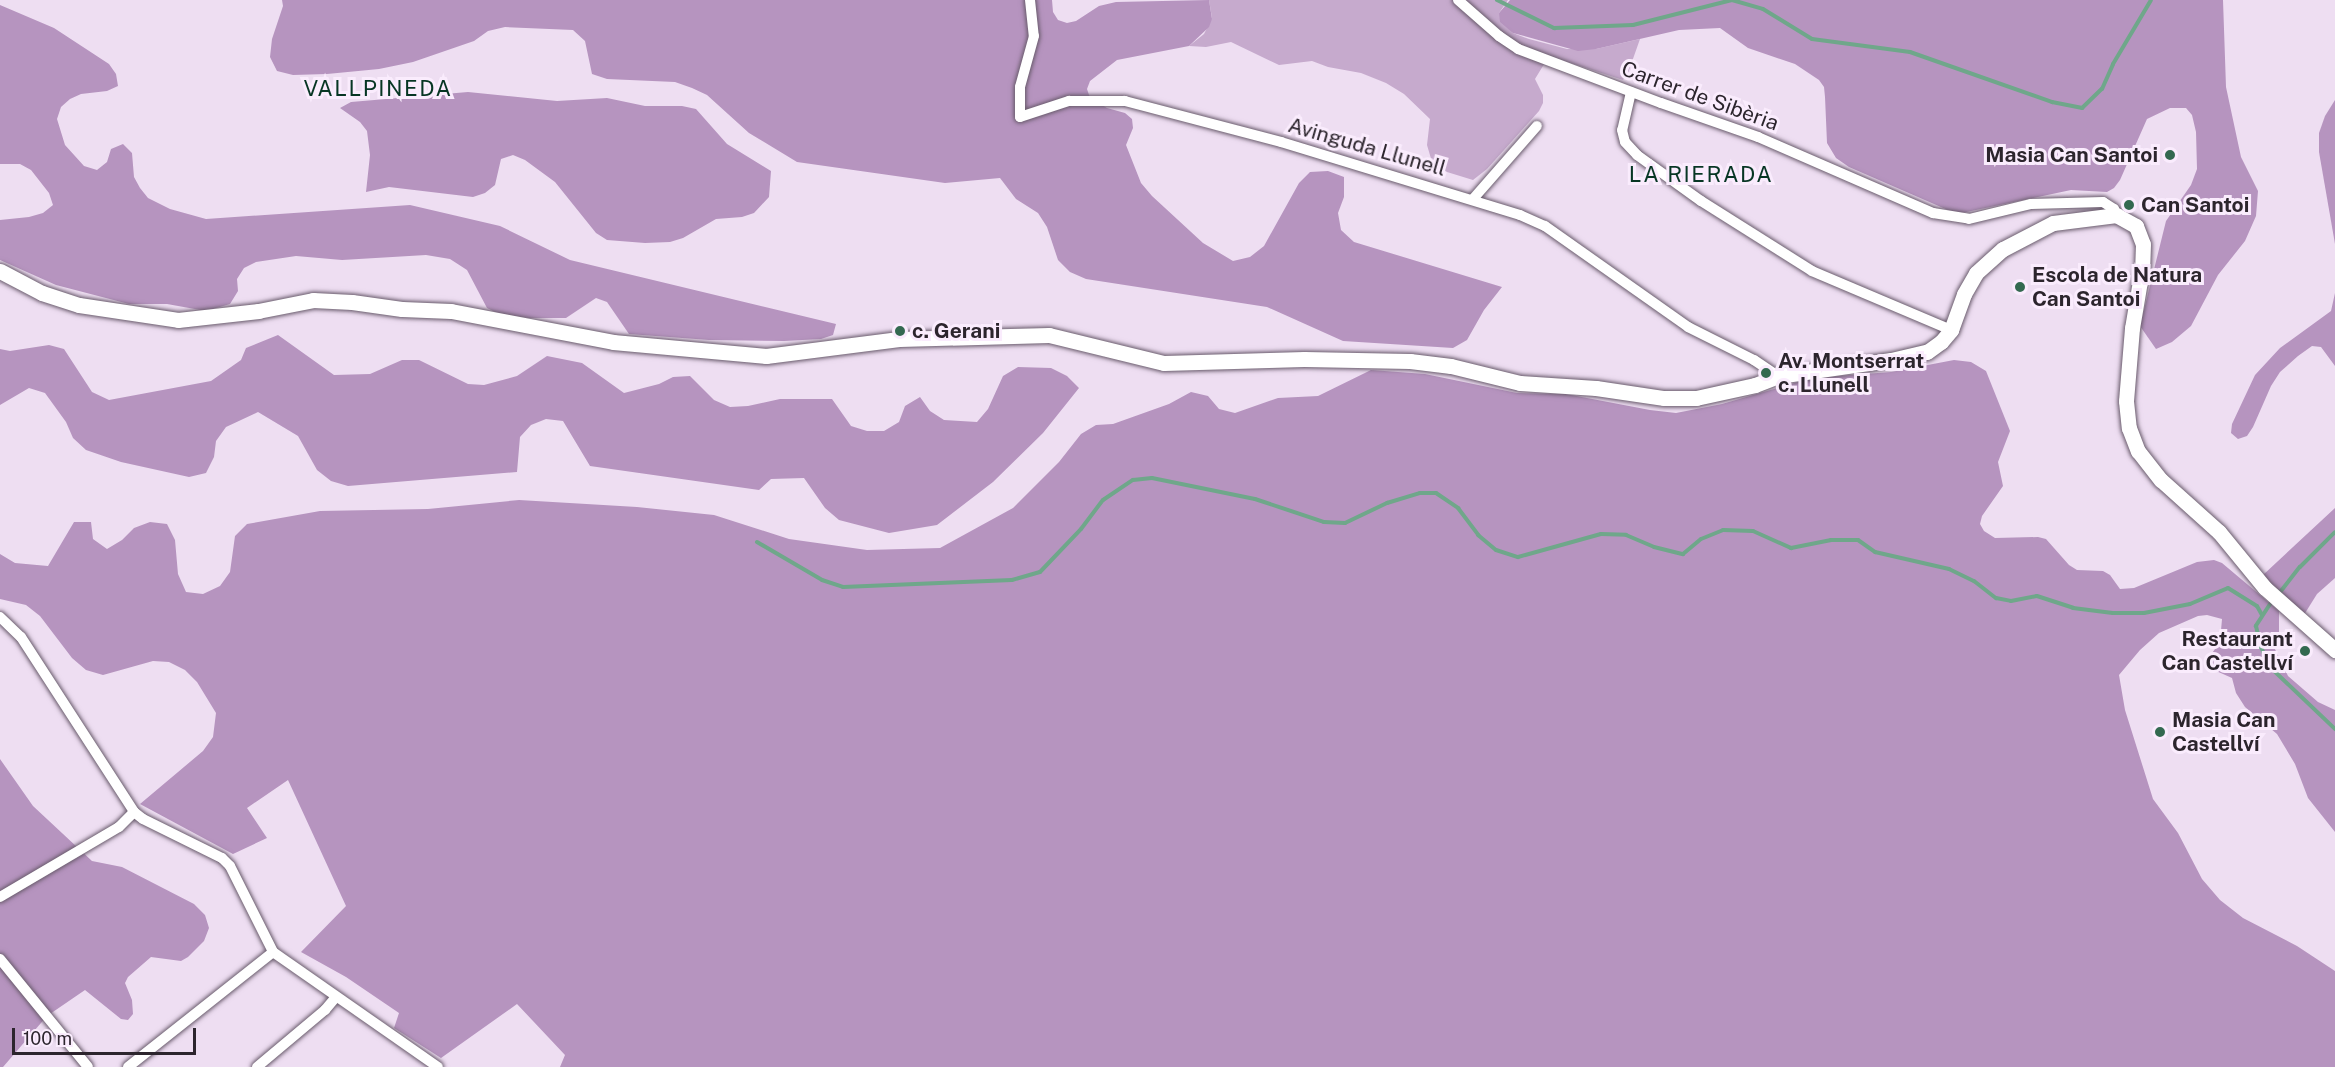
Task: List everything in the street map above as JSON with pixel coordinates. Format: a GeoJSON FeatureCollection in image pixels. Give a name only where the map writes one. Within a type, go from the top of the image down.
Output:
{"type":"FeatureCollection","features":[{"type":"Feature","properties":{"kind":"street","name":"Avinguda Llunell"},"geometry":{"type":"LineString","coordinates":[[1030,0],[1034,36],[1020,87],[1020,117],[1069,101],[1125,100],[1281,142],[1473,200],[1545,226],[1688,327],[1754,360],[1778,376]]}},
{"type":"Feature","properties":{"kind":"street","name":"Carrer de Sibèria"},"geometry":{"type":"LineString","coordinates":[[1458,0],[1499,36],[1518,49],[1758,137],[1889,196],[1939,214],[1969,219],[2031,204],[2103,202],[2114,209],[2116,215]]}},
{"type":"Feature","properties":{"kind":"street"},"geometry":{"type":"LineString","coordinates":[[1631,92],[1622,130],[1625,142],[1643,159],[1701,201],[1812,271],[1951,330]]}},
{"type":"Feature","properties":{"kind":"street"},"geometry":{"type":"LineString","coordinates":[[1473,200],[1537,126]]}},
{"type":"Feature","properties":{"kind":"street"},"geometry":{"type":"LineString","coordinates":[[0,271],[42,292],[80,305],[167,319],[258,312],[322,300],[402,309],[451,311],[613,342],[766,356],[899,339],[1049,335],[1164,363],[1304,359],[1410,361],[1452,366],[1520,383],[1596,388],[1664,398],[1696,398],[1731,391],[1778,376],[1920,354],[1941,342],[1951,330],[1972,278],[2003,249],[2053,223],[2116,215],[2136,226],[2143,244],[2142,269],[2132,328],[2126,401],[2132,439],[2141,456],[2161,480],[2219,532],[2248,571],[2335,650]]}},
{"type":"Feature","properties":{"kind":"street"},"geometry":{"type":"LineString","coordinates":[[0,617],[21,637],[134,812],[143,819],[222,858],[230,866],[273,952],[438,1067]]}},
{"type":"Feature","properties":{"kind":"street"},"geometry":{"type":"LineString","coordinates":[[0,897],[105,836],[134,812]]}},
{"type":"Feature","properties":{"kind":"street"},"geometry":{"type":"LineString","coordinates":[[128,1067],[273,952]]}},
{"type":"Feature","properties":{"kind":"street"},"geometry":{"type":"LineString","coordinates":[[0,959],[88,1067]]}},
{"type":"Feature","properties":{"kind":"street"},"geometry":{"type":"LineString","coordinates":[[257,1067],[325,1010],[336,997]]}},
{"type":"Feature","properties":{"kind":"shaded area"},"geometry":{"type":"Polygon","coordinates":[[[282,0],[1052,0],[1053,12],[1058,20],[1067,23],[1076,21],[1099,6],[1116,2],[1209,0],[1212,19],[1209,27],[1189,46],[1117,60],[1090,81],[1087,89],[1090,98],[1107,108],[1125,113],[1132,119],[1133,128],[1126,145],[1141,183],[1152,196],[1203,243],[1233,261],[1250,257],[1264,246],[1299,183],[1310,172],[1328,171],[1344,177],[1344,197],[1338,213],[1341,230],[1354,242],[1502,287],[1484,310],[1467,340],[1453,348],[1343,341],[1267,307],[1086,279],[1070,272],[1058,260],[1047,227],[1038,213],[1016,199],[1000,178],[945,183],[797,162],[749,133],[707,95],[692,88],[675,82],[607,79],[592,74],[585,41],[573,30],[505,27],[488,31],[474,41],[413,62],[379,69],[293,75],[277,71],[270,57],[272,39],[283,6],[282,0]]]}},
{"type":"Feature","properties":{"kind":"shaded area"},"geometry":{"type":"Polygon","coordinates":[[[1209,0],[1508,0],[1499,13],[1513,33],[1529,39],[1567,49],[1596,49],[1640,39],[1628,73],[1623,80],[1549,56],[1535,79],[1543,95],[1543,103],[1539,111],[1487,169],[1473,180],[1447,172],[1432,162],[1427,145],[1430,119],[1404,94],[1386,83],[1361,73],[1328,67],[1312,61],[1279,65],[1231,42],[1206,47],[1189,46],[1204,34],[1212,18],[1209,0]]]}},
{"type":"Feature","properties":{"kind":"shaded area"},"geometry":{"type":"Polygon","coordinates":[[[1510,0],[2223,0],[2226,87],[2241,157],[2258,191],[2256,216],[2245,241],[2218,275],[2191,326],[2172,342],[2156,349],[2140,326],[2166,221],[2191,185],[2197,169],[2196,132],[2192,115],[2186,108],[2170,108],[2147,119],[2120,180],[2114,188],[2107,192],[2071,190],[1957,214],[1849,167],[1836,158],[1827,143],[1824,87],[1819,80],[1795,64],[1748,48],[1720,28],[1679,30],[1578,51],[1513,33],[1500,22],[1499,13],[1510,0]]]}},
{"type":"Feature","properties":{"kind":"shaded area"},"geometry":{"type":"Polygon","coordinates":[[[0,5],[54,28],[109,64],[116,74],[118,86],[107,91],[81,94],[70,99],[61,107],[57,119],[65,145],[84,166],[97,170],[107,162],[111,149],[123,144],[132,153],[134,177],[140,188],[148,198],[170,209],[206,219],[410,205],[500,226],[570,260],[836,324],[833,335],[821,339],[784,341],[709,340],[629,334],[607,302],[596,298],[566,318],[528,318],[499,314],[487,308],[467,270],[450,259],[426,255],[342,260],[296,256],[256,262],[244,268],[237,279],[238,291],[230,304],[206,311],[167,304],[129,304],[56,285],[0,260],[0,220],[29,217],[43,213],[53,205],[49,193],[31,170],[20,164],[0,164],[0,5]]]}},
{"type":"Feature","properties":{"kind":"shaded area"},"geometry":{"type":"Polygon","coordinates":[[[468,92],[557,101],[607,98],[645,106],[682,106],[696,109],[727,144],[771,171],[769,197],[754,213],[742,217],[716,219],[683,238],[670,242],[645,243],[607,240],[596,233],[555,182],[525,160],[513,155],[501,159],[495,185],[485,193],[473,197],[389,187],[366,192],[370,155],[367,131],[360,122],[340,108],[351,102],[468,92]]]}},
{"type":"Feature","properties":{"kind":"shaded area"},"geometry":{"type":"Polygon","coordinates":[[[2335,100],[2335,244],[2319,152],[2319,133],[2325,116],[2335,100]]]}},
{"type":"Feature","properties":{"kind":"shaded area"},"geometry":{"type":"Polygon","coordinates":[[[2335,293],[2335,366],[2321,347],[2312,346],[2298,356],[2280,372],[2271,386],[2247,436],[2238,439],[2231,433],[2232,424],[2255,375],[2280,348],[2331,311],[2335,293]]]}},
{"type":"Feature","properties":{"kind":"shaded area"},"geometry":{"type":"Polygon","coordinates":[[[278,335],[334,375],[370,374],[402,360],[419,360],[468,384],[484,385],[517,376],[547,356],[582,363],[624,393],[659,384],[673,377],[690,376],[714,400],[730,407],[748,406],[780,399],[832,399],[851,426],[867,431],[884,431],[899,422],[905,406],[920,397],[930,411],[944,420],[977,422],[988,409],[1003,376],[1018,367],[1051,368],[1067,376],[1079,388],[1043,433],[993,482],[937,525],[889,533],[839,520],[825,508],[804,478],[771,479],[759,490],[590,466],[563,421],[546,419],[531,425],[520,437],[517,472],[348,486],[331,481],[317,470],[298,436],[258,412],[226,427],[216,441],[214,457],[206,473],[189,477],[121,462],[86,450],[73,438],[66,422],[45,393],[29,388],[0,405],[0,349],[10,351],[49,345],[64,349],[92,392],[109,400],[211,381],[241,360],[246,348],[278,335]]]}},
{"type":"Feature","properties":{"kind":"shaded area"},"geometry":{"type":"Polygon","coordinates":[[[1954,360],[1971,362],[1986,371],[2010,431],[1998,462],[2003,486],[1982,516],[1980,524],[1984,531],[1995,538],[2038,537],[2046,539],[2069,565],[2077,570],[2103,571],[2110,575],[2120,589],[2134,588],[2197,562],[2214,560],[2222,563],[2279,611],[2279,632],[2273,645],[2288,676],[2318,702],[2335,710],[2335,832],[2308,798],[2295,764],[2277,734],[2245,707],[2236,693],[2232,678],[2214,670],[2210,656],[2220,642],[2222,619],[2207,615],[2198,616],[2159,633],[2140,650],[2119,675],[2125,710],[2153,799],[2178,833],[2202,879],[2220,900],[2243,918],[2297,946],[2335,971],[2335,1067],[560,1067],[565,1055],[517,1004],[441,1058],[394,1028],[399,1013],[346,977],[301,952],[346,906],[288,780],[247,808],[267,838],[233,854],[140,804],[203,751],[213,737],[216,713],[197,682],[185,670],[169,662],[153,661],[103,675],[86,670],[72,658],[40,616],[26,605],[0,599],[0,554],[15,563],[48,566],[74,522],[91,522],[93,539],[107,549],[122,540],[134,528],[150,522],[167,524],[175,540],[178,574],[186,592],[203,594],[220,586],[230,572],[235,536],[247,524],[320,511],[428,509],[519,500],[637,507],[714,515],[789,539],[867,550],[940,548],[1013,508],[1059,462],[1081,434],[1096,425],[1113,424],[1169,404],[1191,392],[1208,396],[1219,409],[1235,413],[1278,398],[1318,396],[1371,370],[1425,374],[1517,393],[1566,394],[1676,413],[1722,404],[1812,378],[1891,372],[1954,360]]]}},
{"type":"Feature","properties":{"kind":"shaded area"},"geometry":{"type":"Polygon","coordinates":[[[2335,508],[2335,578],[2317,594],[2302,618],[2263,575],[2335,508]]]}},
{"type":"Feature","properties":{"kind":"shaded area"},"geometry":{"type":"Polygon","coordinates":[[[0,759],[33,806],[92,861],[122,867],[194,904],[205,915],[209,928],[204,941],[188,957],[181,961],[151,957],[128,977],[125,983],[132,1000],[133,1014],[128,1020],[121,1019],[85,990],[47,1016],[3,1067],[0,1067],[0,759]]]}},
{"type":"Feature","properties":{"kind":"waterway"},"geometry":{"type":"LineString","coordinates":[[1497,0],[1554,28],[1633,25],[1732,0],[1763,9],[1812,39],[1910,52],[2052,102],[2082,108],[2102,89],[2113,64],[2151,0]]}},
{"type":"Feature","properties":{"kind":"waterway"},"geometry":{"type":"LineString","coordinates":[[757,542],[822,580],[843,587],[1012,580],[1040,572],[1081,529],[1103,500],[1133,480],[1152,478],[1255,499],[1324,522],[1345,523],[1387,503],[1420,493],[1436,493],[1458,508],[1478,535],[1496,550],[1518,557],[1601,534],[1626,535],[1654,547],[1683,554],[1701,539],[1723,530],[1753,531],[1791,548],[1831,540],[1858,540],[1875,552],[1949,569],[1974,581],[1996,598],[2011,601],[2037,596],[2073,608],[2113,613],[2144,613],[2190,604],[2228,588],[2257,606],[2262,615]]}},
{"type":"Feature","properties":{"kind":"waterway"},"geometry":{"type":"LineString","coordinates":[[2277,596],[2300,567],[2335,532]]}},
{"type":"Feature","properties":{"kind":"waterway"},"geometry":{"type":"LineString","coordinates":[[2272,601],[2256,626],[2261,647],[2270,667],[2335,729]]}},
{"type":"Feature","properties":{"kind":"place","name":"Masia Can Santoi"},"geometry":{"type":"Point","coordinates":[2170,155]}},
{"type":"Feature","properties":{"kind":"place","name":"Can Santoi"},"geometry":{"type":"Point","coordinates":[2129,205]}},
{"type":"Feature","properties":{"kind":"place","name":"Escola de Natura Can Santoi"},"geometry":{"type":"Point","coordinates":[2020,287]}},
{"type":"Feature","properties":{"kind":"place","name":"c. Gerani"},"geometry":{"type":"Point","coordinates":[900,331]}},
{"type":"Feature","properties":{"kind":"place","name":"Av. Montserrat c. Llunell"},"geometry":{"type":"Point","coordinates":[1766,373]}},
{"type":"Feature","properties":{"kind":"place","name":"Restaurant Can Castellví"},"geometry":{"type":"Point","coordinates":[2305,651]}},
{"type":"Feature","properties":{"kind":"place","name":"Masia Can Castellví"},"geometry":{"type":"Point","coordinates":[2160,732]}},
{"type":"Feature","properties":{"kind":"district","name":"VALLPINEDA"},"geometry":{"type":"Point","coordinates":[378,89]}},
{"type":"Feature","properties":{"kind":"district","name":"LA RIERADA"},"geometry":{"type":"Point","coordinates":[1701,175]}}]}
